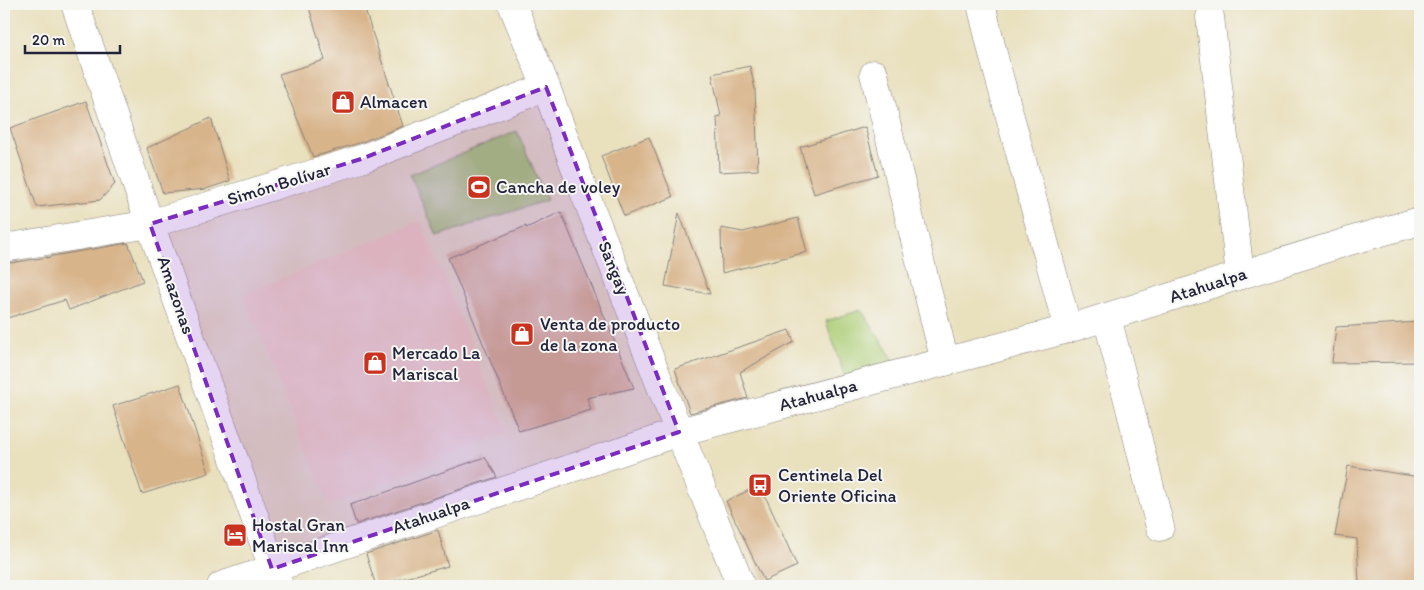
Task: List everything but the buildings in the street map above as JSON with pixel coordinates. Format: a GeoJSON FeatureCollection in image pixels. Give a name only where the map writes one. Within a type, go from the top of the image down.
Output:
{"type":"FeatureCollection","features":[{"type":"Feature","properties":{"kind":"street","name":"Amazonas"},"geometry":{"type":"LineString","coordinates":[[75,4],[150,224],[276,577]]}},
{"type":"Feature","properties":{"kind":"street","name":"Sangay"},"geometry":{"type":"LineString","coordinates":[[512,4],[546,87],[583,189],[741,586]]}},
{"type":"Feature","properties":{"kind":"street"},"geometry":{"type":"LineString","coordinates":[[981,4],[1068,329]]}},
{"type":"Feature","properties":{"kind":"street"},"geometry":{"type":"LineString","coordinates":[[1210,18],[1240,275]]}},
{"type":"Feature","properties":{"kind":"street"},"geometry":{"type":"LineString","coordinates":[[874,74],[945,362]]}},
{"type":"Feature","properties":{"kind":"street","name":"Simón Bolívar"},"geometry":{"type":"LineString","coordinates":[[4,248],[150,224],[361,159],[546,87]]}},
{"type":"Feature","properties":{"kind":"street","name":"Atahualpa"},"geometry":{"type":"LineString","coordinates":[[220,586],[276,577],[679,432],[1068,329],[1420,220]]}},
{"type":"Feature","properties":{"kind":"street"},"geometry":{"type":"LineString","coordinates":[[1107,317],[1160,527]]}},
{"type":"Feature","properties":{"kind":"highlighted area"},"geometry":{"type":"Polygon","coordinates":[[[546,87],[679,432],[272,569],[150,224],[361,159],[546,87]]]}},
{"type":"Feature","properties":{"kind":"shaded area","name":"Mercado La Mariscal"},"geometry":{"type":"Polygon","coordinates":[[[421,221],[507,432],[329,505],[243,294],[421,221]]]}},
{"type":"Feature","properties":{"kind":"green space","name":"Cancha de voley"},"geometry":{"type":"Polygon","coordinates":[[[517,131],[547,200],[437,236],[410,175],[517,131]]]}},
{"type":"Feature","properties":{"kind":"green space"},"geometry":{"type":"Polygon","coordinates":[[[861,310],[897,365],[845,378],[826,321],[861,310]]]}},
{"type":"Feature","properties":{"kind":"place","name":"Almacen"},"geometry":{"type":"Point","coordinates":[343,102]}},
{"type":"Feature","properties":{"kind":"place","name":"Cancha de voley"},"geometry":{"type":"Point","coordinates":[479,187]}},
{"type":"Feature","properties":{"kind":"place","name":"Venta de producto de la zona"},"geometry":{"type":"Point","coordinates":[522,334]}},
{"type":"Feature","properties":{"kind":"place","name":"Mercado La Mariscal"},"geometry":{"type":"Point","coordinates":[375,363]}},
{"type":"Feature","properties":{"kind":"place","name":"Centinela Del Oriente Oficina"},"geometry":{"type":"Point","coordinates":[760,485]}},
{"type":"Feature","properties":{"kind":"place","name":"Hostal Gran Mariscal Inn"},"geometry":{"type":"Point","coordinates":[235,535]}}]}
